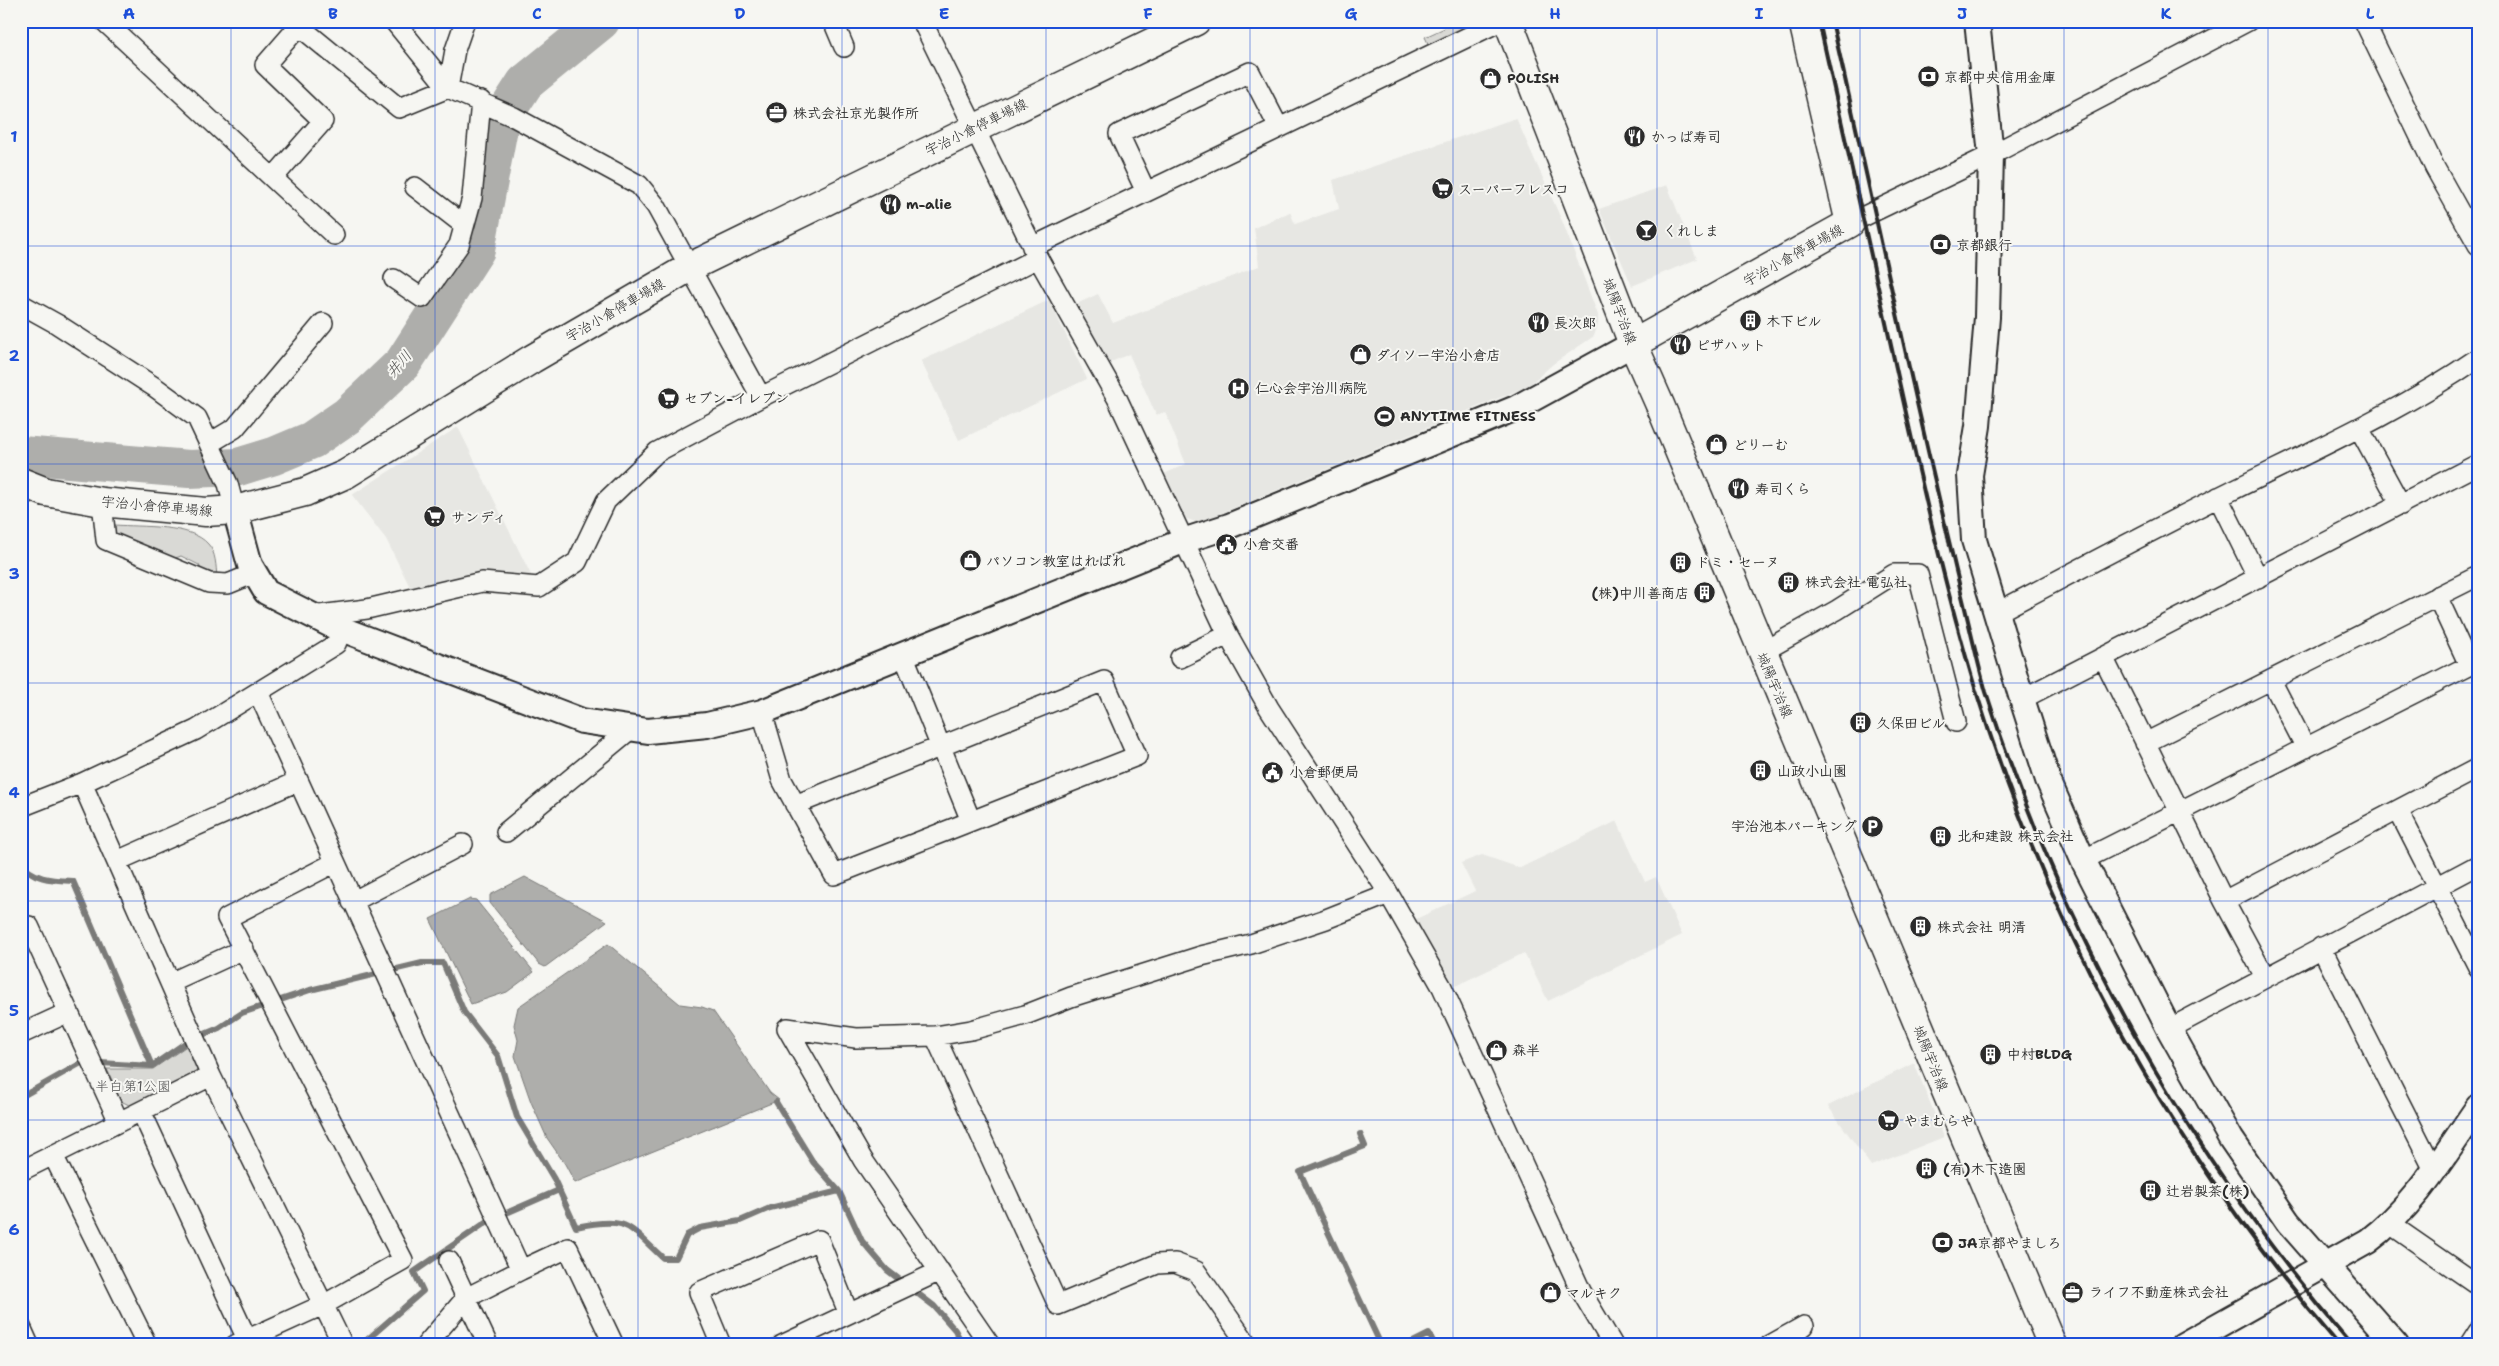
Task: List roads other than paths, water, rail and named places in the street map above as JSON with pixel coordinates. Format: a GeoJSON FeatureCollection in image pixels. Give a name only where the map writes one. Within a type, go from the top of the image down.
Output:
{"type":"FeatureCollection","features":[{"type":"Feature","properties":{"kind":"main road","name":"宇治小倉停車場線"},"geometry":{"type":"LineString","coordinates":[[21,482],[46,492],[102,502],[206,512],[235,510],[306,492],[346,474],[532,359],[690,268],[1196,21]]}},
{"type":"Feature","properties":{"kind":"main road","name":"城陽宇治線"},"geometry":{"type":"LineString","coordinates":[[1508,21],[1633,344],[2052,1345]]}},
{"type":"Feature","properties":{"kind":"main road","name":"宇治小倉停車場線"},"geometry":{"type":"LineString","coordinates":[[1633,344],[1850,224],[1803,21]]}},
{"type":"Feature","properties":{"kind":"street"},"geometry":{"type":"LineString","coordinates":[[104,21],[334,235]]}},
{"type":"Feature","properties":{"kind":"street"},"geometry":{"type":"LineString","coordinates":[[394,21],[448,88],[486,103],[514,117],[639,184],[656,206],[761,397]]}},
{"type":"Feature","properties":{"kind":"street"},"geometry":{"type":"LineString","coordinates":[[448,88],[455,50],[465,21]]}},
{"type":"Feature","properties":{"kind":"street"},"geometry":{"type":"LineString","coordinates":[[833,21],[844,47]]}},
{"type":"Feature","properties":{"kind":"street"},"geometry":{"type":"LineString","coordinates":[[922,21],[973,129],[1035,252],[1117,398],[1228,635],[1270,708],[1389,894],[1442,987],[1581,1291],[1613,1345]]}},
{"type":"Feature","properties":{"kind":"street"},"geometry":{"type":"LineString","coordinates":[[312,616],[367,610],[482,582],[539,587],[576,562],[606,501],[657,452],[1146,192],[1501,21]]}},
{"type":"Feature","properties":{"kind":"street"},"geometry":{"type":"LineString","coordinates":[[1977,21],[1991,155],[1988,317],[1978,421],[1970,475],[1974,540],[2022,699],[2048,780],[2083,860],[2169,1028],[2231,1138],[2288,1222],[2324,1266],[2396,1345]]}},
{"type":"Feature","properties":{"kind":"street"},"geometry":{"type":"LineString","coordinates":[[1850,224],[1991,155],[2248,21]]}},
{"type":"Feature","properties":{"kind":"street"},"geometry":{"type":"LineString","coordinates":[[2364,21],[2435,168],[2478,245]]}},
{"type":"Feature","properties":{"kind":"street"},"geometry":{"type":"LineString","coordinates":[[273,178],[324,122],[265,65],[296,24],[399,108],[448,88]]}},
{"type":"Feature","properties":{"kind":"street"},"geometry":{"type":"LineString","coordinates":[[1146,192],[1119,134],[1250,72],[1279,128]]}},
{"type":"Feature","properties":{"kind":"street"},"geometry":{"type":"LineString","coordinates":[[394,280],[422,298],[458,245],[472,198],[486,103]]}},
{"type":"Feature","properties":{"kind":"street"},"geometry":{"type":"LineString","coordinates":[[415,187],[464,225]]}},
{"type":"Feature","properties":{"kind":"street"},"geometry":{"type":"LineString","coordinates":[[21,304],[58,324],[164,393],[197,418],[228,484],[250,565],[266,592],[342,629],[582,720],[648,731],[707,725],[762,712],[1183,541],[1238,522],[1516,408],[1633,344]]}},
{"type":"Feature","properties":{"kind":"street"},"geometry":{"type":"LineString","coordinates":[[213,449],[235,428],[323,323]]}},
{"type":"Feature","properties":{"kind":"street"},"geometry":{"type":"LineString","coordinates":[[1996,613],[2218,498],[2359,428],[2456,373],[2478,358]]}},
{"type":"Feature","properties":{"kind":"street"},"geometry":{"type":"LineString","coordinates":[[2359,428],[2401,505]]}},
{"type":"Feature","properties":{"kind":"street"},"geometry":{"type":"LineString","coordinates":[[2022,699],[2478,464]]}},
{"type":"Feature","properties":{"kind":"street"},"geometry":{"type":"LineString","coordinates":[[2218,498],[2258,578]]}},
{"type":"Feature","properties":{"kind":"street"},"geometry":{"type":"LineString","coordinates":[[102,502],[106,540],[209,582],[228,584],[255,573]]}},
{"type":"Feature","properties":{"kind":"street"},"geometry":{"type":"LineString","coordinates":[[1762,652],[1838,610],[1894,574],[1918,574],[1956,722]]}},
{"type":"Feature","properties":{"kind":"street"},"geometry":{"type":"LineString","coordinates":[[2145,743],[2478,576]]}},
{"type":"Feature","properties":{"kind":"street"},"geometry":{"type":"LineString","coordinates":[[2083,860],[2473,663],[2437,596]]}},
{"type":"Feature","properties":{"kind":"street"},"geometry":{"type":"LineString","coordinates":[[21,807],[82,783],[196,730],[336,644],[342,629]]}},
{"type":"Feature","properties":{"kind":"street"},"geometry":{"type":"LineString","coordinates":[[1180,658],[1228,635]]}},
{"type":"Feature","properties":{"kind":"street"},"geometry":{"type":"LineString","coordinates":[[903,654],[971,821]]}},
{"type":"Feature","properties":{"kind":"street"},"geometry":{"type":"LineString","coordinates":[[2103,657],[2224,902],[2265,977]]}},
{"type":"Feature","properties":{"kind":"street"},"geometry":{"type":"LineString","coordinates":[[2271,680],[2306,748]]}},
{"type":"Feature","properties":{"kind":"street"},"geometry":{"type":"LineString","coordinates":[[762,712],[782,780],[795,805],[834,875],[1136,756],[1104,681],[795,805]]}},
{"type":"Feature","properties":{"kind":"street"},"geometry":{"type":"LineString","coordinates":[[258,692],[334,863],[521,1270]]}},
{"type":"Feature","properties":{"kind":"street"},"geometry":{"type":"LineString","coordinates":[[506,832],[632,728]]}},
{"type":"Feature","properties":{"kind":"street"},"geometry":{"type":"LineString","coordinates":[[2224,902],[2478,768]]}},
{"type":"Feature","properties":{"kind":"street"},"geometry":{"type":"LineString","coordinates":[[116,861],[298,781]]}},
{"type":"Feature","properties":{"kind":"street"},"geometry":{"type":"LineString","coordinates":[[82,783],[211,1076],[343,1345]]}},
{"type":"Feature","properties":{"kind":"street"},"geometry":{"type":"LineString","coordinates":[[2398,810],[2477,964]]}},
{"type":"Feature","properties":{"kind":"street"},"geometry":{"type":"LineString","coordinates":[[352,902],[463,844]]}},
{"type":"Feature","properties":{"kind":"street"},"geometry":{"type":"LineString","coordinates":[[141,1111],[241,1342],[324,1304],[403,1260],[227,918],[334,863]]}},
{"type":"Feature","properties":{"kind":"street"},"geometry":{"type":"LineString","coordinates":[[2169,1028],[2478,865]]}},
{"type":"Feature","properties":{"kind":"street"},"geometry":{"type":"LineString","coordinates":[[990,1345],[863,1160],[787,1028],[856,1038],[935,1036],[972,1030],[1025,1015],[1071,997],[1201,956],[1251,944],[1326,919],[1389,894]]}},
{"type":"Feature","properties":{"kind":"street"},"geometry":{"type":"LineString","coordinates":[[21,930],[30,926],[119,1122]]}},
{"type":"Feature","properties":{"kind":"street"},"geometry":{"type":"LineString","coordinates":[[2321,947],[2434,1170]]}},
{"type":"Feature","properties":{"kind":"street"},"geometry":{"type":"LineString","coordinates":[[170,983],[244,949]]}},
{"type":"Feature","properties":{"kind":"street"},"geometry":{"type":"LineString","coordinates":[[21,1034],[69,1012]]}},
{"type":"Feature","properties":{"kind":"street"},"geometry":{"type":"LineString","coordinates":[[935,1036],[1058,1305],[1157,1264],[1175,1263],[1196,1271],[1248,1345]]}},
{"type":"Feature","properties":{"kind":"street"},"geometry":{"type":"LineString","coordinates":[[21,1171],[211,1076]]}},
{"type":"Feature","properties":{"kind":"street"},"geometry":{"type":"LineString","coordinates":[[2183,1345],[2368,1241],[2390,1224],[2434,1170],[2478,1107]]}},
{"type":"Feature","properties":{"kind":"street"},"geometry":{"type":"LineString","coordinates":[[53,1155],[147,1345]]}},
{"type":"Feature","properties":{"kind":"street"},"geometry":{"type":"LineString","coordinates":[[2390,1224],[2478,1285]]}},
{"type":"Feature","properties":{"kind":"street"},"geometry":{"type":"LineString","coordinates":[[721,1345],[699,1292],[819,1240],[848,1312]]}},
{"type":"Feature","properties":{"kind":"street"},"geometry":{"type":"LineString","coordinates":[[426,1345],[466,1298],[568,1248],[614,1345]]}},
{"type":"Feature","properties":{"kind":"street"},"geometry":{"type":"LineString","coordinates":[[449,1261],[488,1345]]}},
{"type":"Feature","properties":{"kind":"street"},"geometry":{"type":"LineString","coordinates":[[782,1345],[848,1312],[940,1271]]}},
{"type":"Feature","properties":{"kind":"street"},"geometry":{"type":"LineString","coordinates":[[1770,1345],[1804,1326]]}},
{"type":"Feature","properties":{"kind":"street"},"geometry":{"type":"LineString","coordinates":[[21,1327],[29,1345]]}},
{"type":"Feature","properties":{"kind":"street"},"geometry":{"type":"LineString","coordinates":[[2469,1345],[2478,1331]]}},
{"type":"Feature","properties":{"kind":"waterway","name":"井川"},"geometry":{"type":"LineString","coordinates":[[21,455],[189,469],[238,467],[274,456],[312,440],[347,416],[403,363],[476,250],[500,122],[525,83],[601,21]]}},
{"type":"Feature","properties":{"kind":"waterway"},"geometry":{"type":"LineString","coordinates":[[21,863],[31,873],[38,876],[73,881],[152,1066]]}},
{"type":"Feature","properties":{"kind":"waterway"},"geometry":{"type":"LineString","coordinates":[[21,1097],[83,1062],[152,1066],[188,1041],[219,1028],[242,1013],[310,990],[422,963],[443,963],[464,1012],[498,1056],[517,1117],[554,1179],[576,1227],[617,1223],[633,1231],[663,1258],[676,1258],[687,1235],[700,1228],[740,1221],[770,1208],[839,1191],[862,1241],[887,1270],[934,1306],[955,1330],[963,1345]]}},
{"type":"Feature","properties":{"kind":"waterway"},"geometry":{"type":"LineString","coordinates":[[776,1102],[813,1162],[839,1191]]}},
{"type":"Feature","properties":{"kind":"waterway"},"geometry":{"type":"LineString","coordinates":[[1360,1134],[1365,1146],[1300,1172],[1381,1345]]}},
{"type":"Feature","properties":{"kind":"waterway"},"geometry":{"type":"LineString","coordinates":[[361,1345],[423,1291],[414,1272],[488,1221],[559,1190]]}},
{"type":"Feature","properties":{"kind":"waterway"},"geometry":{"type":"LineString","coordinates":[[1407,1345],[1429,1334],[1435,1345]]}},
{"type":"Feature","properties":{"kind":"railway"},"geometry":{"type":"LineString","coordinates":[[1819,21],[1943,571],[1976,691],[2006,780],[2041,867],[2080,953],[2124,1037],[2172,1118],[2224,1197],[2279,1272],[2339,1345]]}},
{"type":"Feature","properties":{"kind":"railway"},"geometry":{"type":"LineString","coordinates":[[1832,21],[1922,424],[1976,653],[1986,692],[2017,781],[2052,868],[2092,953],[2136,1037],[2184,1118],[2236,1197],[2292,1272],[2352,1345]]}},
{"type":"Feature","properties":{"kind":"place","name":"京都中央信用金庫"},"geometry":{"type":"Point","coordinates":[1928,77]}},
{"type":"Feature","properties":{"kind":"place","name":"POLISH"},"geometry":{"type":"Point","coordinates":[1491,78]}},
{"type":"Feature","properties":{"kind":"place","name":"株式会社京光製作所"},"geometry":{"type":"Point","coordinates":[777,113]}},
{"type":"Feature","properties":{"kind":"place","name":"かっぱ寿司"},"geometry":{"type":"Point","coordinates":[1635,137]}},
{"type":"Feature","properties":{"kind":"place","name":"スーパーフレスコ"},"geometry":{"type":"Point","coordinates":[1442,189]}},
{"type":"Feature","properties":{"kind":"place","name":"m-alie"},"geometry":{"type":"Point","coordinates":[890,204]}},
{"type":"Feature","properties":{"kind":"place","name":"くれしま"},"geometry":{"type":"Point","coordinates":[1647,231]}},
{"type":"Feature","properties":{"kind":"place","name":"京都銀行"},"geometry":{"type":"Point","coordinates":[1940,245]}},
{"type":"Feature","properties":{"kind":"place","name":"木下ビル"},"geometry":{"type":"Point","coordinates":[1750,321]}},
{"type":"Feature","properties":{"kind":"place","name":"長次郎"},"geometry":{"type":"Point","coordinates":[1538,323]}},
{"type":"Feature","properties":{"kind":"place","name":"ピザハット"},"geometry":{"type":"Point","coordinates":[1680,345]}},
{"type":"Feature","properties":{"kind":"place","name":"ダイソー宇治小倉店"},"geometry":{"type":"Point","coordinates":[1360,355]}},
{"type":"Feature","properties":{"kind":"place","name":"仁心会宇治川病院"},"geometry":{"type":"Point","coordinates":[1239,388]}},
{"type":"Feature","properties":{"kind":"place","name":"セブン-イレブン"},"geometry":{"type":"Point","coordinates":[668,398]}},
{"type":"Feature","properties":{"kind":"place","name":"ANYTIME FITNESS"},"geometry":{"type":"Point","coordinates":[1384,416]}},
{"type":"Feature","properties":{"kind":"place","name":"どりーむ"},"geometry":{"type":"Point","coordinates":[1717,445]}},
{"type":"Feature","properties":{"kind":"place","name":"寿司くら"},"geometry":{"type":"Point","coordinates":[1739,489]}},
{"type":"Feature","properties":{"kind":"place","name":"サンディ"},"geometry":{"type":"Point","coordinates":[435,517]}},
{"type":"Feature","properties":{"kind":"place","name":"小倉交番"},"geometry":{"type":"Point","coordinates":[1227,544]}},
{"type":"Feature","properties":{"kind":"place","name":"パソコン教室はればれ"},"geometry":{"type":"Point","coordinates":[970,561]}},
{"type":"Feature","properties":{"kind":"place","name":"ドミ・セーヌ"},"geometry":{"type":"Point","coordinates":[1680,562]}},
{"type":"Feature","properties":{"kind":"place","name":"株式会社 電弘社"},"geometry":{"type":"Point","coordinates":[1789,582]}},
{"type":"Feature","properties":{"kind":"place","name":"(株)中川善商店"},"geometry":{"type":"Point","coordinates":[1705,593]}},
{"type":"Feature","properties":{"kind":"place","name":"久保田ビル"},"geometry":{"type":"Point","coordinates":[1860,723]}},
{"type":"Feature","properties":{"kind":"place","name":"山政小山園"},"geometry":{"type":"Point","coordinates":[1761,771]}},
{"type":"Feature","properties":{"kind":"place","name":"小倉郵便局"},"geometry":{"type":"Point","coordinates":[1273,772]}},
{"type":"Feature","properties":{"kind":"place","name":"宇治池本パーキング"},"geometry":{"type":"Point","coordinates":[1873,826]}},
{"type":"Feature","properties":{"kind":"place","name":"北和建設 株式会社"},"geometry":{"type":"Point","coordinates":[1941,836]}},
{"type":"Feature","properties":{"kind":"place","name":"株式会社 明清"},"geometry":{"type":"Point","coordinates":[1921,927]}},
{"type":"Feature","properties":{"kind":"place","name":"森半"},"geometry":{"type":"Point","coordinates":[1496,1050]}},
{"type":"Feature","properties":{"kind":"place","name":"中村BLDG"},"geometry":{"type":"Point","coordinates":[1991,1054]}},
{"type":"Feature","properties":{"kind":"place","name":"やまむらや"},"geometry":{"type":"Point","coordinates":[1888,1121]}},
{"type":"Feature","properties":{"kind":"place","name":"(有)木下造園"},"geometry":{"type":"Point","coordinates":[1927,1169]}},
{"type":"Feature","properties":{"kind":"place","name":"辻岩製茶(株)"},"geometry":{"type":"Point","coordinates":[2150,1191]}},
{"type":"Feature","properties":{"kind":"place","name":"JA京都やましろ"},"geometry":{"type":"Point","coordinates":[1942,1243]}},
{"type":"Feature","properties":{"kind":"place","name":"ライフ不動産株式会社"},"geometry":{"type":"Point","coordinates":[2073,1292]}},
{"type":"Feature","properties":{"kind":"place","name":"マルキク"},"geometry":{"type":"Point","coordinates":[1550,1293]}},
{"type":"Feature","properties":{"kind":"park label","name":"半白第1公園"},"geometry":{"type":"Point","coordinates":[133,1086]}}]}
